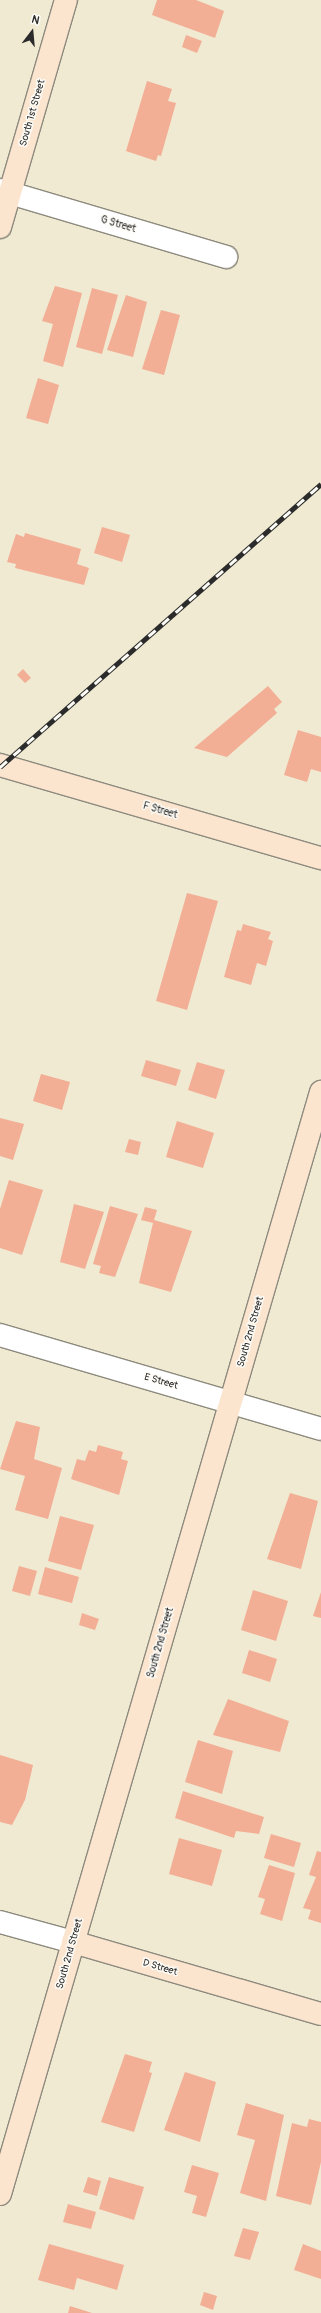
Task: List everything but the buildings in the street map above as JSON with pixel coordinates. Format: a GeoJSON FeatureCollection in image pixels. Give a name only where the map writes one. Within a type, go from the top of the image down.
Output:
{"type":"FeatureCollection","features":[{"type":"Feature","properties":{"kind":"street","name":"South 1st Street"},"geometry":{"type":"LineString","coordinates":[[0,226],[5,192],[66,0]]}},
{"type":"Feature","properties":{"kind":"street","name":"G Street"},"geometry":{"type":"LineString","coordinates":[[5,192],[226,257]]}},
{"type":"Feature","properties":{"kind":"street","name":"F Street"},"geometry":{"type":"LineString","coordinates":[[0,765],[321,858]]}},
{"type":"Feature","properties":{"kind":"street","name":"South 2nd Street"},"geometry":{"type":"LineString","coordinates":[[0,2194],[321,1092]]}},
{"type":"Feature","properties":{"kind":"street","name":"E Street"},"geometry":{"type":"LineString","coordinates":[[0,1335],[321,1429]]}},
{"type":"Feature","properties":{"kind":"street","name":"D Street"},"geometry":{"type":"LineString","coordinates":[[0,1922],[321,2014]]}},
{"type":"Feature","properties":{"kind":"railway"},"geometry":{"type":"LineString","coordinates":[[0,767],[321,484]]}}]}
